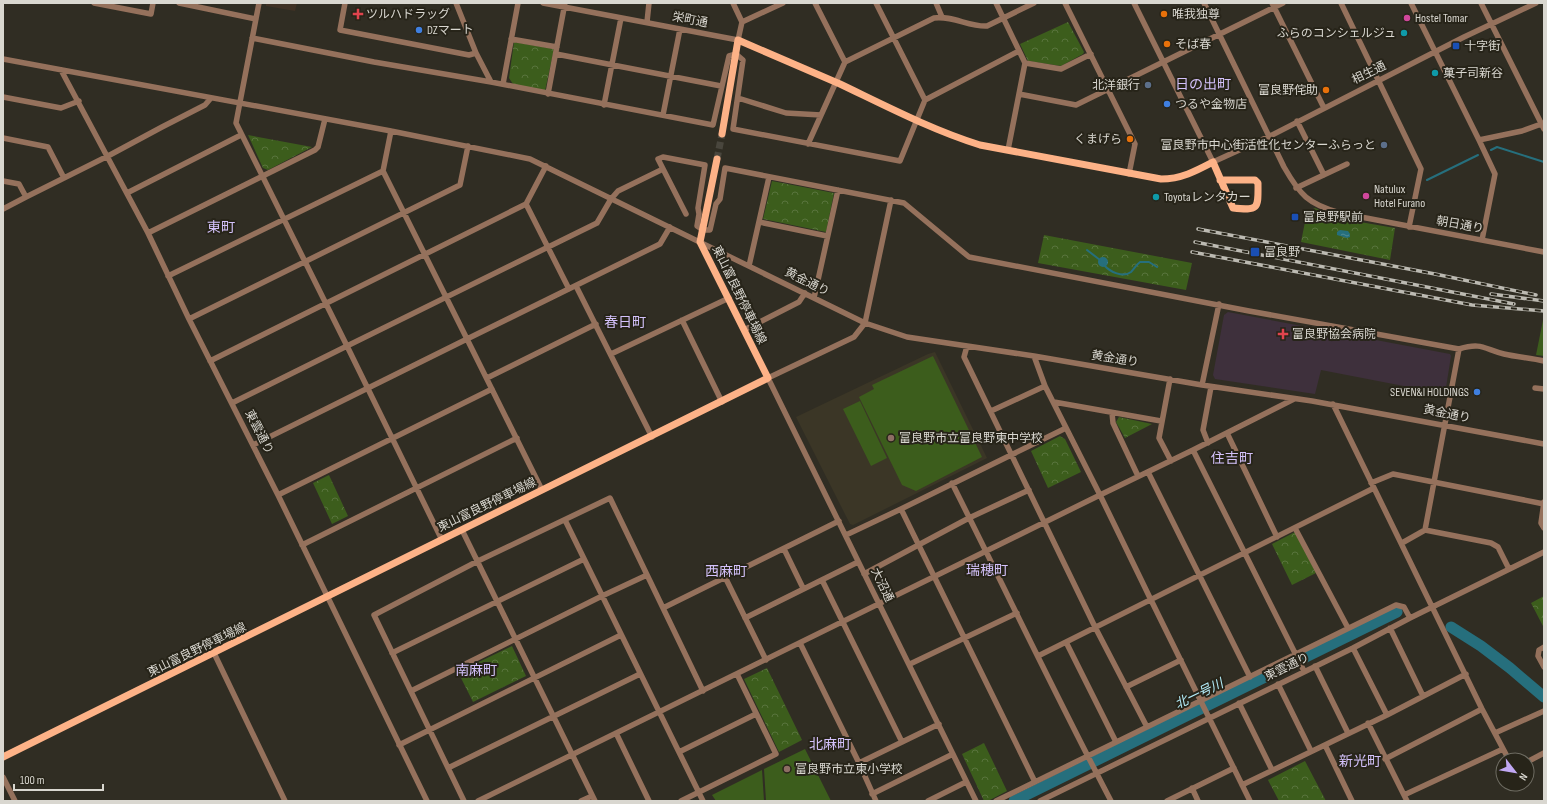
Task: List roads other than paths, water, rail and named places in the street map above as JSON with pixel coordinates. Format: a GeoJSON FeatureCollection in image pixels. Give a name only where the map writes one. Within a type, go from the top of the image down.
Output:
{"type":"FeatureCollection","features":[{"type":"Feature","properties":{"kind":"main road"},"geometry":{"type":"LineString","coordinates":[[722,134],[738,40],[958,138],[980,145],[1161,179],[1181,177],[1212,162],[1220,180],[1233,208],[1250,209],[1255,207],[1258,202],[1258,183],[1255,180],[1220,180]]}},
{"type":"Feature","properties":{"kind":"main road","name":"東山富良野停車場線"},"geometry":{"type":"LineString","coordinates":[[3,757],[328,598],[768,378],[700,242],[718,159]]}},
{"type":"Feature","properties":{"kind":"street"},"geometry":{"type":"LineString","coordinates":[[94,3],[151,14],[153,3]]}},
{"type":"Feature","properties":{"kind":"street"},"geometry":{"type":"LineString","coordinates":[[179,3],[256,19]]}},
{"type":"Feature","properties":{"kind":"street"},"geometry":{"type":"LineString","coordinates":[[259,3],[236,123],[442,540]]}},
{"type":"Feature","properties":{"kind":"street"},"geometry":{"type":"LineString","coordinates":[[346,3],[340,30],[469,55],[476,53]]}},
{"type":"Feature","properties":{"kind":"street"},"geometry":{"type":"LineString","coordinates":[[456,3],[476,53],[491,82]]}},
{"type":"Feature","properties":{"kind":"street"},"geometry":{"type":"LineString","coordinates":[[503,84],[518,3]]}},
{"type":"Feature","properties":{"kind":"street","name":"栄町通"},"geometry":{"type":"LineString","coordinates":[[543,3],[565,5],[621,18],[738,40]]}},
{"type":"Feature","properties":{"kind":"street"},"geometry":{"type":"LineString","coordinates":[[647,22],[650,3]]}},
{"type":"Feature","properties":{"kind":"street"},"geometry":{"type":"LineString","coordinates":[[732,3],[742,22],[738,40]]}},
{"type":"Feature","properties":{"kind":"street"},"geometry":{"type":"LineString","coordinates":[[815,3],[845,62]]}},
{"type":"Feature","properties":{"kind":"street"},"geometry":{"type":"LineString","coordinates":[[876,3],[925,100]]}},
{"type":"Feature","properties":{"kind":"street"},"geometry":{"type":"LineString","coordinates":[[936,3],[942,17]]}},
{"type":"Feature","properties":{"kind":"street"},"geometry":{"type":"LineString","coordinates":[[996,3],[1026,63],[1008,150]]}},
{"type":"Feature","properties":{"kind":"street"},"geometry":{"type":"LineString","coordinates":[[808,144],[845,62],[934,18],[942,17],[980,26],[987,26],[1034,3]]}},
{"type":"Feature","properties":{"kind":"street"},"geometry":{"type":"LineString","coordinates":[[1065,3],[1135,144],[1129,174]]}},
{"type":"Feature","properties":{"kind":"street"},"geometry":{"type":"LineString","coordinates":[[1134,3],[1212,162]]}},
{"type":"Feature","properties":{"kind":"street","name":"朝日通り"},"geometry":{"type":"LineString","coordinates":[[1204,3],[1284,167],[1296,188],[1309,200],[1323,208],[1410,227],[1544,252]]}},
{"type":"Feature","properties":{"kind":"street"},"geometry":{"type":"LineString","coordinates":[[1019,94],[1076,105],[1164,63],[1273,5],[1283,3]]}},
{"type":"Feature","properties":{"kind":"street"},"geometry":{"type":"LineString","coordinates":[[1341,3],[1421,169],[1410,227]]}},
{"type":"Feature","properties":{"kind":"street"},"geometry":{"type":"LineString","coordinates":[[1411,3],[1495,174],[1482,240]]}},
{"type":"Feature","properties":{"kind":"street"},"geometry":{"type":"LineString","coordinates":[[1479,140],[1543,126],[1481,3]]}},
{"type":"Feature","properties":{"kind":"street","name":"相生通"},"geometry":{"type":"LineString","coordinates":[[1212,162],[1270,136],[1491,24],[1536,3]]}},
{"type":"Feature","properties":{"kind":"street"},"geometry":{"type":"LineString","coordinates":[[742,22],[779,4]]}},
{"type":"Feature","properties":{"kind":"street"},"geometry":{"type":"LineString","coordinates":[[548,94],[565,5]]}},
{"type":"Feature","properties":{"kind":"street"},"geometry":{"type":"LineString","coordinates":[[1273,5],[1324,108]]}},
{"type":"Feature","properties":{"kind":"street"},"geometry":{"type":"LineString","coordinates":[[604,104],[621,18]]}},
{"type":"Feature","properties":{"kind":"street"},"geometry":{"type":"LineString","coordinates":[[663,115],[680,29]]}},
{"type":"Feature","properties":{"kind":"street"},"geometry":{"type":"LineString","coordinates":[[252,38],[374,62],[503,84],[713,125],[729,56],[736,54],[743,60],[734,129],[900,161],[925,100],[1019,51]]}},
{"type":"Feature","properties":{"kind":"street"},"geometry":{"type":"LineString","coordinates":[[511,39],[557,47]]}},
{"type":"Feature","properties":{"kind":"street"},"geometry":{"type":"LineString","coordinates":[[556,54],[721,86]]}},
{"type":"Feature","properties":{"kind":"street"},"geometry":{"type":"LineString","coordinates":[[1026,63],[1061,69],[1091,54]]}},
{"type":"Feature","properties":{"kind":"street","name":"黄金通り"},"geometry":{"type":"LineString","coordinates":[[3,59],[391,131],[530,159],[865,323],[907,336],[1170,379],[1202,386],[1333,404],[1544,444]]}},
{"type":"Feature","properties":{"kind":"street","name":"東雲通り"},"geometry":{"type":"LineString","coordinates":[[61,70],[79,101],[148,233],[210,362],[278,495],[427,801]]}},
{"type":"Feature","properties":{"kind":"street"},"geometry":{"type":"LineString","coordinates":[[3,97],[60,108],[79,101]]}},
{"type":"Feature","properties":{"kind":"street"},"geometry":{"type":"LineString","coordinates":[[3,209],[205,105],[211,98]]}},
{"type":"Feature","properties":{"kind":"street"},"geometry":{"type":"LineString","coordinates":[[738,98],[786,113],[820,115]]}},
{"type":"Feature","properties":{"kind":"street"},"geometry":{"type":"LineString","coordinates":[[148,233],[316,150],[325,119]]}},
{"type":"Feature","properties":{"kind":"street"},"geometry":{"type":"LineString","coordinates":[[1297,122],[1324,175]]}},
{"type":"Feature","properties":{"kind":"street"},"geometry":{"type":"LineString","coordinates":[[391,131],[383,171],[542,490]]}},
{"type":"Feature","properties":{"kind":"street"},"geometry":{"type":"LineString","coordinates":[[127,193],[241,135]]}},
{"type":"Feature","properties":{"kind":"street"},"geometry":{"type":"LineString","coordinates":[[3,138],[48,147],[64,178]]}},
{"type":"Feature","properties":{"kind":"street"},"geometry":{"type":"LineString","coordinates":[[189,319],[460,185],[468,146]]}},
{"type":"Feature","properties":{"kind":"street"},"geometry":{"type":"LineString","coordinates":[[686,214],[658,159],[662,157],[705,165],[698,208],[700,214],[698,226],[703,230],[710,230],[716,204],[720,199],[725,168],[904,203],[969,256],[1459,349],[1478,346],[1503,354],[1544,361]]}},
{"type":"Feature","properties":{"kind":"street"},"geometry":{"type":"LineString","coordinates":[[1296,188],[1347,164]]}},
{"type":"Feature","properties":{"kind":"street"},"geometry":{"type":"LineString","coordinates":[[210,362],[526,204],[546,166]]}},
{"type":"Feature","properties":{"kind":"street"},"geometry":{"type":"LineString","coordinates":[[232,403],[597,223],[611,199],[618,191],[663,169]]}},
{"type":"Feature","properties":{"kind":"street"},"geometry":{"type":"LineString","coordinates":[[168,276],[383,171]]}},
{"type":"Feature","properties":{"kind":"street"},"geometry":{"type":"LineString","coordinates":[[749,266],[769,177]]}},
{"type":"Feature","properties":{"kind":"street"},"geometry":{"type":"LineString","coordinates":[[3,181],[19,184],[26,197]]}},
{"type":"Feature","properties":{"kind":"street"},"geometry":{"type":"LineString","coordinates":[[814,298],[838,190]]}},
{"type":"Feature","properties":{"kind":"street"},"geometry":{"type":"LineString","coordinates":[[768,378],[854,337],[865,323],[891,200]]}},
{"type":"Feature","properties":{"kind":"street"},"geometry":{"type":"LineString","coordinates":[[526,204],[569,289]]}},
{"type":"Feature","properties":{"kind":"street"},"geometry":{"type":"LineString","coordinates":[[759,222],[827,236]]}},
{"type":"Feature","properties":{"kind":"street"},"geometry":{"type":"LineString","coordinates":[[253,445],[660,244],[670,227]]}},
{"type":"Feature","properties":{"kind":"street"},"geometry":{"type":"LineString","coordinates":[[576,286],[652,436]]}},
{"type":"Feature","properties":{"kind":"street"},"geometry":{"type":"LineString","coordinates":[[744,330],[799,302],[805,293]]}},
{"type":"Feature","properties":{"kind":"street"},"geometry":{"type":"LineString","coordinates":[[611,354],[729,298]]}},
{"type":"Feature","properties":{"kind":"street"},"geometry":{"type":"LineString","coordinates":[[1202,386],[1218,304]]}},
{"type":"Feature","properties":{"kind":"street"},"geometry":{"type":"LineString","coordinates":[[682,320],[722,402]]}},
{"type":"Feature","properties":{"kind":"street"},"geometry":{"type":"LineString","coordinates":[[487,378],[596,324]]}},
{"type":"Feature","properties":{"kind":"street"},"geometry":{"type":"LineString","coordinates":[[967,346],[964,357],[1095,627],[1147,727]]}},
{"type":"Feature","properties":{"kind":"street"},"geometry":{"type":"LineString","coordinates":[[1425,530],[1446,425],[1459,349]]}},
{"type":"Feature","properties":{"kind":"street"},"geometry":{"type":"LineString","coordinates":[[1034,356],[1046,386],[1066,428],[1250,801]]}},
{"type":"Feature","properties":{"kind":"street","name":"大沼通"},"geometry":{"type":"LineString","coordinates":[[768,378],[858,562],[910,664],[976,801]]}},
{"type":"Feature","properties":{"kind":"street"},"geometry":{"type":"LineString","coordinates":[[1170,379],[1159,438],[1171,461]]}},
{"type":"Feature","properties":{"kind":"street"},"geometry":{"type":"LineString","coordinates":[[991,411],[1046,386]]}},
{"type":"Feature","properties":{"kind":"street"},"geometry":{"type":"LineString","coordinates":[[1208,443],[1203,430],[1211,387]]}},
{"type":"Feature","properties":{"kind":"street"},"geometry":{"type":"LineString","coordinates":[[278,495],[492,388]]}},
{"type":"Feature","properties":{"kind":"street"},"geometry":{"type":"LineString","coordinates":[[1535,388],[1544,389]]}},
{"type":"Feature","properties":{"kind":"street"},"geometry":{"type":"LineString","coordinates":[[478,801],[987,552],[1294,399]]}},
{"type":"Feature","properties":{"kind":"street"},"geometry":{"type":"LineString","coordinates":[[1054,402],[1161,421]]}},
{"type":"Feature","properties":{"kind":"street"},"geometry":{"type":"LineString","coordinates":[[1333,404],[1482,709],[1505,752]]}},
{"type":"Feature","properties":{"kind":"street"},"geometry":{"type":"LineString","coordinates":[[1112,413],[1113,423],[1138,476]]}},
{"type":"Feature","properties":{"kind":"street"},"geometry":{"type":"LineString","coordinates":[[846,535],[1066,428]]}},
{"type":"Feature","properties":{"kind":"street"},"geometry":{"type":"LineString","coordinates":[[1227,433],[1277,537]]}},
{"type":"Feature","properties":{"kind":"street"},"geometry":{"type":"LineString","coordinates":[[302,545],[517,438]]}},
{"type":"Feature","properties":{"kind":"street"},"geometry":{"type":"LineString","coordinates":[[1194,450],[1304,671]]}},
{"type":"Feature","properties":{"kind":"street"},"geometry":{"type":"LineString","coordinates":[[1148,472],[1250,677]]}},
{"type":"Feature","properties":{"kind":"street"},"geometry":{"type":"LineString","coordinates":[[1038,656],[1244,552],[1295,528],[1393,474],[1544,503],[1541,523],[1544,528]]}},
{"type":"Feature","properties":{"kind":"street"},"geometry":{"type":"LineString","coordinates":[[952,483],[1088,758],[1111,801]]}},
{"type":"Feature","properties":{"kind":"street"},"geometry":{"type":"LineString","coordinates":[[864,574],[969,518],[1029,490]]}},
{"type":"Feature","properties":{"kind":"street"},"geometry":{"type":"LineString","coordinates":[[464,801],[374,615],[478,562],[610,498],[703,691]]}},
{"type":"Feature","properties":{"kind":"street"},"geometry":{"type":"LineString","coordinates":[[901,509],[1035,782]]}},
{"type":"Feature","properties":{"kind":"street"},"geometry":{"type":"LineString","coordinates":[[565,520],[703,801]]}},
{"type":"Feature","properties":{"kind":"street"},"geometry":{"type":"LineString","coordinates":[[663,608],[839,522]]}},
{"type":"Feature","properties":{"kind":"street"},"geometry":{"type":"LineString","coordinates":[[1295,528],[1348,628]]}},
{"type":"Feature","properties":{"kind":"street"},"geometry":{"type":"LineString","coordinates":[[462,530],[594,798],[581,801]]}},
{"type":"Feature","properties":{"kind":"street"},"geometry":{"type":"LineString","coordinates":[[1402,544],[1425,530],[1491,543],[1498,547],[1509,569]]}},
{"type":"Feature","properties":{"kind":"street"},"geometry":{"type":"LineString","coordinates":[[784,549],[803,588]]}},
{"type":"Feature","properties":{"kind":"street","name":"東雲通り"},"geometry":{"type":"LineString","coordinates":[[1040,801],[1353,648],[1390,628],[1544,552]]}},
{"type":"Feature","properties":{"kind":"street"},"geometry":{"type":"LineString","coordinates":[[392,653],[497,600],[584,559]]}},
{"type":"Feature","properties":{"kind":"street"},"geometry":{"type":"LineString","coordinates":[[745,618],[858,562]]}},
{"type":"Feature","properties":{"kind":"street"},"geometry":{"type":"LineString","coordinates":[[411,692],[647,575]]}},
{"type":"Feature","properties":{"kind":"street"},"geometry":{"type":"LineString","coordinates":[[725,577],[766,660]]}},
{"type":"Feature","properties":{"kind":"street"},"geometry":{"type":"LineString","coordinates":[[822,580],[902,742]]}},
{"type":"Feature","properties":{"kind":"street"},"geometry":{"type":"LineString","coordinates":[[996,801],[1088,758],[1147,727],[1202,702],[1250,677],[1297,659],[1348,628],[1396,605],[1404,607],[1410,618]]}},
{"type":"Feature","properties":{"kind":"street"},"geometry":{"type":"LineString","coordinates":[[910,664],[1017,613]]}},
{"type":"Feature","properties":{"kind":"street"},"geometry":{"type":"LineString","coordinates":[[1390,628],[1423,696]]}},
{"type":"Feature","properties":{"kind":"street"},"geometry":{"type":"LineString","coordinates":[[399,744],[621,635]]}},
{"type":"Feature","properties":{"kind":"street"},"geometry":{"type":"LineString","coordinates":[[1066,642],[1115,740]]}},
{"type":"Feature","properties":{"kind":"street"},"geometry":{"type":"LineString","coordinates":[[800,643],[876,801]]}},
{"type":"Feature","properties":{"kind":"street"},"geometry":{"type":"LineString","coordinates":[[1544,646],[1539,650],[1538,656],[1544,667]]}},
{"type":"Feature","properties":{"kind":"street"},"geometry":{"type":"LineString","coordinates":[[1353,648],[1387,714]]}},
{"type":"Feature","properties":{"kind":"street"},"geometry":{"type":"LineString","coordinates":[[214,653],[285,801]]}},
{"type":"Feature","properties":{"kind":"street"},"geometry":{"type":"LineString","coordinates":[[1126,686],[1181,660]]}},
{"type":"Feature","properties":{"kind":"street"},"geometry":{"type":"LineString","coordinates":[[1315,666],[1348,733]]}},
{"type":"Feature","properties":{"kind":"street"},"geometry":{"type":"LineString","coordinates":[[448,768],[640,674]]}},
{"type":"Feature","properties":{"kind":"street"},"geometry":{"type":"LineString","coordinates":[[680,801],[776,754],[737,674]]}},
{"type":"Feature","properties":{"kind":"street"},"geometry":{"type":"LineString","coordinates":[[1242,785],[1466,674]]}},
{"type":"Feature","properties":{"kind":"street"},"geometry":{"type":"LineString","coordinates":[[1278,684],[1311,751]]}},
{"type":"Feature","properties":{"kind":"street"},"geometry":{"type":"LineString","coordinates":[[1239,703],[1272,770]]}},
{"type":"Feature","properties":{"kind":"street"},"geometry":{"type":"LineString","coordinates":[[1385,759],[1482,709]]}},
{"type":"Feature","properties":{"kind":"street"},"geometry":{"type":"LineString","coordinates":[[1495,733],[1544,711]]}},
{"type":"Feature","properties":{"kind":"street"},"geometry":{"type":"LineString","coordinates":[[679,752],[756,714]]}},
{"type":"Feature","properties":{"kind":"street"},"geometry":{"type":"LineString","coordinates":[[1368,723],[1407,801]]}},
{"type":"Feature","properties":{"kind":"street"},"geometry":{"type":"LineString","coordinates":[[859,763],[939,724]]}},
{"type":"Feature","properties":{"kind":"street"},"geometry":{"type":"LineString","coordinates":[[616,733],[650,801]]}},
{"type":"Feature","properties":{"kind":"street"},"geometry":{"type":"LineString","coordinates":[[1325,744],[1352,801]]}},
{"type":"Feature","properties":{"kind":"street"},"geometry":{"type":"LineString","coordinates":[[1404,795],[1503,749]]}},
{"type":"Feature","properties":{"kind":"street"},"geometry":{"type":"LineString","coordinates":[[1535,758],[1544,753]]}},
{"type":"Feature","properties":{"kind":"street"},"geometry":{"type":"LineString","coordinates":[[872,794],[953,754]]}},
{"type":"Feature","properties":{"kind":"street"},"geometry":{"type":"LineString","coordinates":[[1167,801],[1234,768]]}},
{"type":"Feature","properties":{"kind":"street"},"geometry":{"type":"LineString","coordinates":[[3,777],[15,801]]}},
{"type":"Feature","properties":{"kind":"street"},"geometry":{"type":"LineString","coordinates":[[928,801],[966,782]]}},
{"type":"Feature","properties":{"kind":"street"},"geometry":{"type":"LineString","coordinates":[[1192,788],[1198,801]]}},
{"type":"Feature","properties":{"kind":"water"},"geometry":{"type":"Polygon","coordinates":[[[1340,230],[1348,231],[1350,237],[1347,238],[1337,235],[1337,232],[1340,230]]]}},
{"type":"Feature","properties":{"kind":"water"},"geometry":{"type":"Polygon","coordinates":[[[1101,257],[1105,257],[1107,258],[1107,266],[1101,267],[1098,264],[1098,260],[1101,257]]]}},
{"type":"Feature","properties":{"kind":"waterway"},"geometry":{"type":"LineString","coordinates":[[1491,150],[1497,147],[1544,162]]}},
{"type":"Feature","properties":{"kind":"waterway"},"geometry":{"type":"LineString","coordinates":[[1427,180],[1478,155]]}},
{"type":"Feature","properties":{"kind":"waterway"},"geometry":{"type":"LineString","coordinates":[[1087,250],[1100,260]]}},
{"type":"Feature","properties":{"kind":"waterway"},"geometry":{"type":"LineString","coordinates":[[1104,265],[1113,272],[1121,274],[1128,274],[1140,262],[1149,262],[1157,267]]}},
{"type":"Feature","properties":{"kind":"waterway","name":"北一号川"},"geometry":{"type":"LineString","coordinates":[[1014,801],[1397,612]]}},
{"type":"Feature","properties":{"kind":"waterway","name":"北一号川"},"geometry":{"type":"LineString","coordinates":[[1451,627],[1481,646],[1544,697]]}},
{"type":"Feature","properties":{"kind":"tunnel"},"geometry":{"type":"LineString","coordinates":[[717,159],[722,134]]}},
{"type":"Feature","properties":{"kind":"railway"},"geometry":{"type":"LineString","coordinates":[[1198,229],[1435,274],[1536,295]]}},
{"type":"Feature","properties":{"kind":"railway"},"geometry":{"type":"LineString","coordinates":[[1195,242],[1514,304]]}},
{"type":"Feature","properties":{"kind":"railway"},"geometry":{"type":"LineString","coordinates":[[1192,252],[1472,305],[1544,311]]}},
{"type":"Feature","properties":{"kind":"railway"},"geometry":{"type":"LineString","coordinates":[[1491,294],[1544,301]]}},
{"type":"Feature","properties":{"kind":"place","name":"ツルハドラッグ"},"geometry":{"type":"Point","coordinates":[358,14]}},
{"type":"Feature","properties":{"kind":"place","name":"唯我独尊"},"geometry":{"type":"Point","coordinates":[1164,14]}},
{"type":"Feature","properties":{"kind":"place","name":"Hostel Tomar"},"geometry":{"type":"Point","coordinates":[1407,18]}},
{"type":"Feature","properties":{"kind":"place","name":"DZマート"},"geometry":{"type":"Point","coordinates":[419,30]}},
{"type":"Feature","properties":{"kind":"place","name":"ふらのコンシェルジュ"},"geometry":{"type":"Point","coordinates":[1404,33]}},
{"type":"Feature","properties":{"kind":"place","name":"そば春"},"geometry":{"type":"Point","coordinates":[1167,44]}},
{"type":"Feature","properties":{"kind":"place","name":"十字街"},"geometry":{"type":"Point","coordinates":[1456,46]}},
{"type":"Feature","properties":{"kind":"place","name":"菓子司新谷"},"geometry":{"type":"Point","coordinates":[1435,73]}},
{"type":"Feature","properties":{"kind":"place","name":"北洋銀行"},"geometry":{"type":"Point","coordinates":[1148,85]}},
{"type":"Feature","properties":{"kind":"place","name":"富良野侘助"},"geometry":{"type":"Point","coordinates":[1326,90]}},
{"type":"Feature","properties":{"kind":"place","name":"つるや金物店"},"geometry":{"type":"Point","coordinates":[1167,104]}},
{"type":"Feature","properties":{"kind":"place","name":"くまげら"},"geometry":{"type":"Point","coordinates":[1130,139]}},
{"type":"Feature","properties":{"kind":"place","name":"富良野市中心街活性化センターふらっと"},"geometry":{"type":"Point","coordinates":[1384,145]}},
{"type":"Feature","properties":{"kind":"place","name":"Natulux Hotel Furano"},"geometry":{"type":"Point","coordinates":[1366,196]}},
{"type":"Feature","properties":{"kind":"place","name":"Toyotaレンタカー"},"geometry":{"type":"Point","coordinates":[1156,197]}},
{"type":"Feature","properties":{"kind":"place","name":"富良野駅前"},"geometry":{"type":"Point","coordinates":[1295,217]}},
{"type":"Feature","properties":{"kind":"place","name":"富良野"},"geometry":{"type":"Point","coordinates":[1255,252]}},
{"type":"Feature","properties":{"kind":"place","name":"富良野協会病院"},"geometry":{"type":"Point","coordinates":[1283,334]}},
{"type":"Feature","properties":{"kind":"place","name":"SEVEN&I HOLDINGS"},"geometry":{"type":"Point","coordinates":[1477,392]}},
{"type":"Feature","properties":{"kind":"place","name":"富良野市立富良野東中学校"},"geometry":{"type":"Point","coordinates":[891,438]}},
{"type":"Feature","properties":{"kind":"place","name":"富良野市立東小学校"},"geometry":{"type":"Point","coordinates":[787,769]}},
{"type":"Feature","properties":{"kind":"district","name":"日の出町"},"geometry":{"type":"Point","coordinates":[1203,84]}},
{"type":"Feature","properties":{"kind":"district","name":"東町"},"geometry":{"type":"Point","coordinates":[221,227]}},
{"type":"Feature","properties":{"kind":"district","name":"春日町"},"geometry":{"type":"Point","coordinates":[625,322]}},
{"type":"Feature","properties":{"kind":"district","name":"住吉町"},"geometry":{"type":"Point","coordinates":[1232,458]}},
{"type":"Feature","properties":{"kind":"district","name":"瑞穂町"},"geometry":{"type":"Point","coordinates":[987,570]}},
{"type":"Feature","properties":{"kind":"district","name":"西麻町"},"geometry":{"type":"Point","coordinates":[726,571]}},
{"type":"Feature","properties":{"kind":"district","name":"南麻町"},"geometry":{"type":"Point","coordinates":[476,670]}},
{"type":"Feature","properties":{"kind":"district","name":"北麻町"},"geometry":{"type":"Point","coordinates":[830,744]}},
{"type":"Feature","properties":{"kind":"district","name":"新光町"},"geometry":{"type":"Point","coordinates":[1360,761]}}]}
